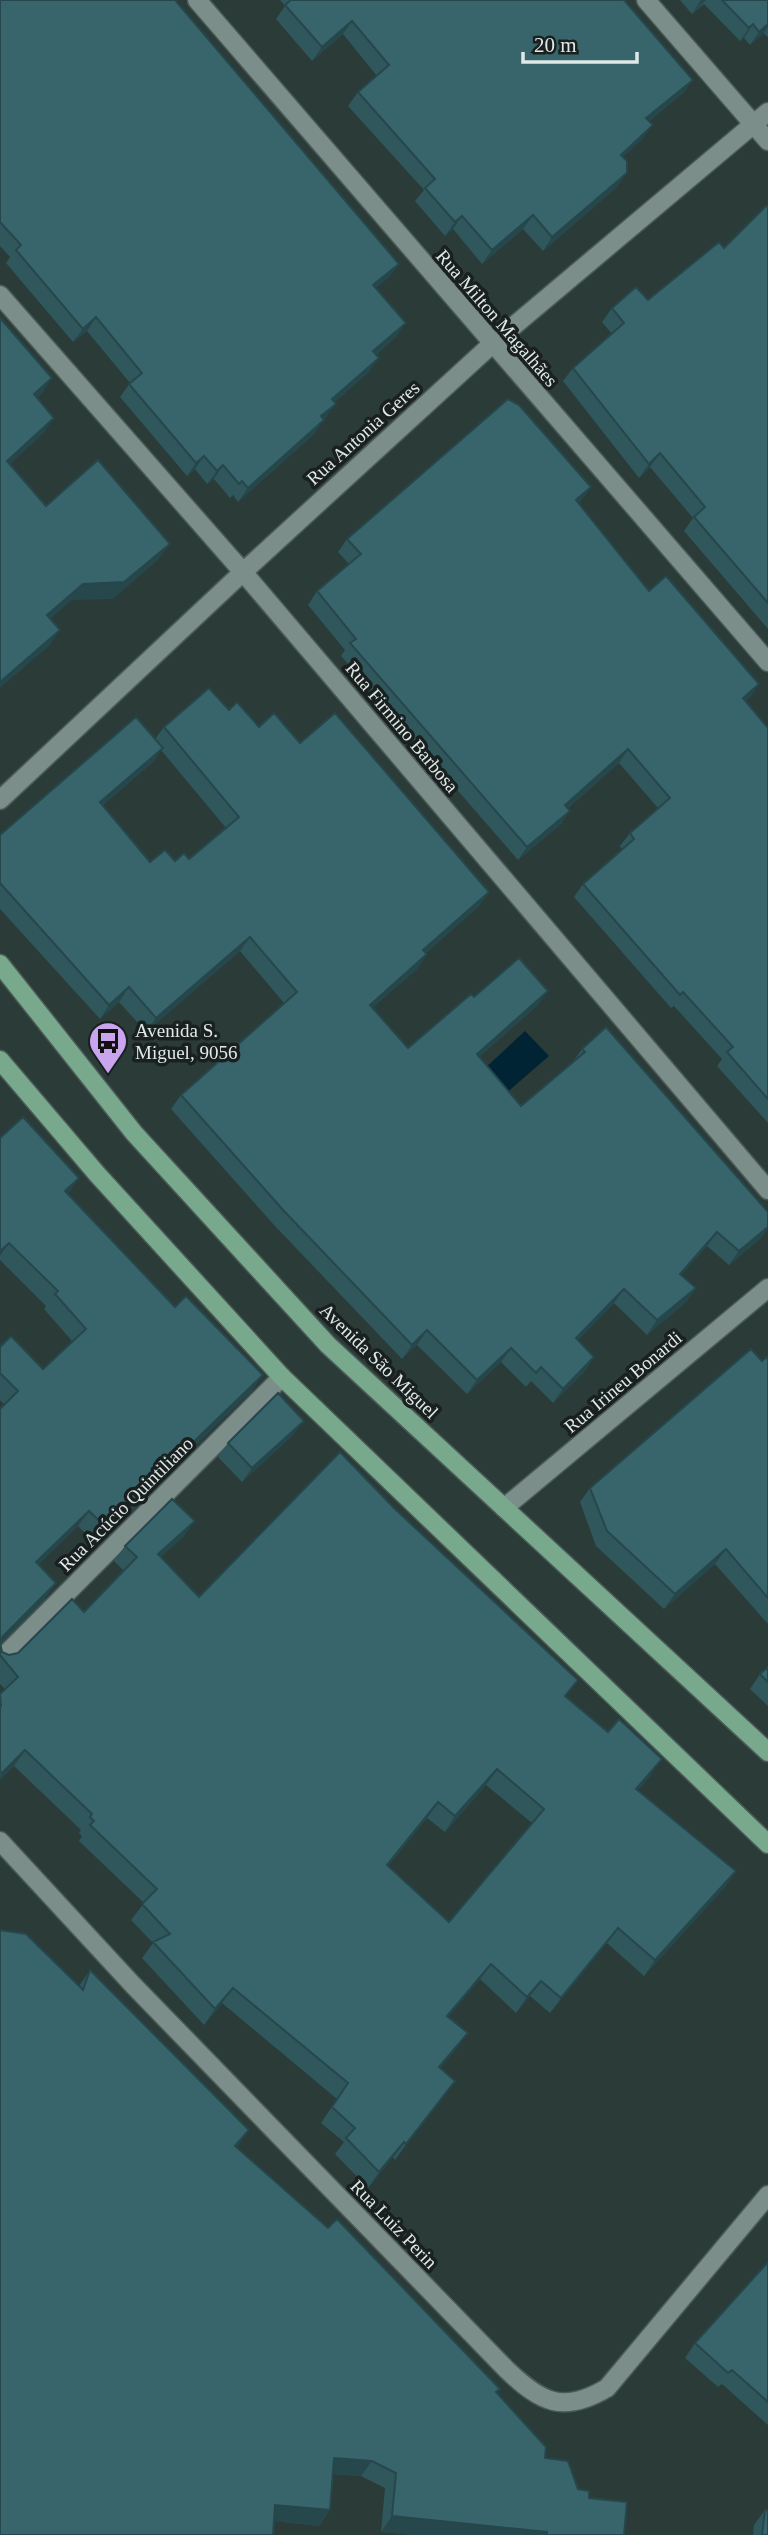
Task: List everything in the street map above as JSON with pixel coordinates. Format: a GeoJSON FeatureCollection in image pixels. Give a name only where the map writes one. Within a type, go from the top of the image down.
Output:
{"type":"FeatureCollection","features":[{"type":"Feature","properties":{"kind":"main road","name":"Avenida São Miguel"},"geometry":{"type":"LineString","coordinates":[[0,964],[134,1133],[328,1345],[768,1752]]}},
{"type":"Feature","properties":{"kind":"main road"},"geometry":{"type":"LineString","coordinates":[[0,1060],[97,1174],[282,1377],[768,1844]]}},
{"type":"Feature","properties":{"kind":"street","name":"Rua Milton Magalhães"},"geometry":{"type":"LineString","coordinates":[[197,0],[491,345],[768,662]]}},
{"type":"Feature","properties":{"kind":"street"},"geometry":{"type":"LineString","coordinates":[[646,0],[768,141]]}},
{"type":"Feature","properties":{"kind":"street","name":"Rua Antonia Geres"},"geometry":{"type":"LineString","coordinates":[[0,800],[491,345],[768,112]]}},
{"type":"Feature","properties":{"kind":"street","name":"Rua Firmino Barbosa"},"geometry":{"type":"LineString","coordinates":[[0,295],[243,572],[768,1190]]}},
{"type":"Feature","properties":{"kind":"street","name":"Rua Irineu Bonardi"},"geometry":{"type":"LineString","coordinates":[[504,1508],[768,1289]]}},
{"type":"Feature","properties":{"kind":"street","name":"Rua Acúcio Quintiliano"},"geometry":{"type":"LineString","coordinates":[[0,1660],[282,1377]]}},
{"type":"Feature","properties":{"kind":"street","name":"Rua Luiz Perin"},"geometry":{"type":"LineString","coordinates":[[0,1841],[133,1985],[488,2350],[531,2393],[550,2402],[584,2402],[607,2388],[768,2195]]}},
{"type":"Feature","properties":{"kind":"water"},"geometry":{"type":"Polygon","coordinates":[[[525,1031],[549,1056],[504,1095],[482,1071],[525,1031]]]}},
{"type":"Feature","properties":{"kind":"building"},"geometry":{"type":"Polygon","coordinates":[[[0,0],[175,0],[399,264],[373,285],[406,323],[373,351],[379,358],[332,399],[336,404],[321,416],[324,420],[248,488],[242,481],[239,484],[223,465],[217,471],[204,456],[196,463],[129,384],[142,373],[96,317],[83,329],[16,250],[21,245],[0,222],[0,0]]]}},
{"type":"Feature","properties":{"kind":"building"},"geometry":{"type":"Polygon","coordinates":[[[291,0],[624,0],[693,80],[646,118],[653,125],[621,155],[627,161],[627,173],[552,237],[533,215],[492,250],[462,216],[455,222],[425,188],[435,179],[358,92],[389,65],[352,21],[322,47],[285,5],[291,0]]]}},
{"type":"Feature","properties":{"kind":"building"},"geometry":{"type":"Polygon","coordinates":[[[722,0],[768,0],[768,24],[759,32],[753,24],[749,28],[722,0]]]}},
{"type":"Feature","properties":{"kind":"building"},"geometry":{"type":"Polygon","coordinates":[[[766,206],[768,603],[694,517],[705,507],[660,453],[649,464],[573,368],[624,323],[612,308],[636,287],[648,300],[719,242],[724,248],[766,206]]]}},
{"type":"Feature","properties":{"kind":"building"},"geometry":{"type":"Polygon","coordinates":[[[0,318],[52,378],[34,394],[54,418],[7,461],[46,506],[98,460],[170,544],[124,582],[83,584],[47,615],[60,630],[0,682],[0,318]]]}},
{"type":"Feature","properties":{"kind":"building"},"geometry":{"type":"Polygon","coordinates":[[[508,399],[519,405],[591,487],[576,500],[649,591],[666,576],[759,684],[743,698],[768,728],[768,1099],[727,1052],[733,1047],[683,992],[680,995],[583,884],[634,839],[630,833],[670,798],[628,749],[565,805],[570,811],[527,847],[350,643],[356,639],[317,591],[361,554],[347,539],[508,399]]]}},
{"type":"Feature","properties":{"kind":"building"},"geometry":{"type":"Polygon","coordinates":[[[209,688],[229,710],[237,702],[259,727],[274,713],[300,743],[335,713],[489,892],[423,950],[427,954],[370,1005],[408,1048],[471,994],[474,997],[519,958],[548,991],[477,1054],[521,1106],[585,1052],[582,1049],[606,1027],[768,1212],[768,1227],[739,1251],[717,1232],[680,1274],[696,1288],[657,1320],[624,1289],[576,1338],[594,1357],[563,1389],[541,1367],[536,1373],[511,1348],[477,1380],[427,1330],[412,1345],[284,1211],[181,1095],[297,992],[250,937],[156,1018],[129,987],[109,1005],[0,883],[0,835],[136,717],[163,748],[100,802],[150,862],[165,850],[175,861],[184,853],[189,859],[239,817],[164,727],[209,688]]]}},
{"type":"Feature","properties":{"kind":"building"},"geometry":{"type":"Polygon","coordinates":[[[23,1117],[79,1178],[65,1191],[175,1307],[186,1296],[263,1375],[154,1480],[156,1483],[109,1530],[89,1511],[36,1562],[56,1583],[0,1642],[0,1409],[18,1391],[0,1373],[0,1347],[11,1336],[43,1369],[86,1329],[55,1294],[58,1291],[9,1243],[0,1251],[0,1138],[23,1117]]]}},
{"type":"Feature","properties":{"kind":"building"},"geometry":{"type":"Polygon","coordinates":[[[751,1349],[762,1361],[768,1356],[768,1598],[726,1549],[675,1594],[607,1531],[590,1488],[751,1349]]]}},
{"type":"Feature","properties":{"kind":"building"},"geometry":{"type":"Polygon","coordinates":[[[278,1393],[304,1421],[252,1468],[228,1443],[278,1393]]]}},
{"type":"Feature","properties":{"kind":"building"},"geometry":{"type":"Polygon","coordinates":[[[340,1452],[395,1509],[578,1680],[565,1696],[608,1732],[619,1719],[662,1759],[636,1789],[736,1871],[655,1960],[618,1928],[561,1998],[541,1981],[527,1997],[491,1964],[447,2016],[468,2033],[439,2067],[455,2081],[406,2144],[404,2142],[379,2172],[346,2138],[355,2128],[332,2107],[348,2083],[233,1988],[215,2009],[153,1942],[170,1934],[142,1904],[157,1889],[90,1825],[94,1821],[90,1817],[92,1814],[25,1750],[0,1772],[0,1694],[18,1677],[0,1655],[0,1643],[2,1652],[9,1655],[18,1653],[72,1599],[84,1612],[137,1557],[125,1546],[172,1499],[195,1521],[158,1554],[199,1597],[340,1452]],[[497,1769],[455,1816],[438,1802],[387,1865],[449,1922],[544,1809],[497,1769]]]}},
{"type":"Feature","properties":{"kind":"building"},"geometry":{"type":"Polygon","coordinates":[[[768,1667],[768,1682],[760,1674],[768,1667]]]}},
{"type":"Feature","properties":{"kind":"building"},"geometry":{"type":"Polygon","coordinates":[[[0,1930],[26,1934],[83,1990],[90,1970],[249,2130],[235,2146],[328,2228],[337,2219],[500,2389],[496,2392],[546,2447],[545,2458],[568,2461],[578,2489],[589,2491],[589,2498],[627,2502],[624,2535],[547,2535],[547,2532],[392,2516],[396,2473],[372,2461],[334,2458],[330,2510],[275,2505],[273,2535],[0,2535],[0,1930]]]}},
{"type":"Feature","properties":{"kind":"building"},"geometry":{"type":"Polygon","coordinates":[[[768,2262],[768,2402],[732,2370],[728,2373],[695,2343],[768,2262]]]}},
{"type":"Feature","properties":{"kind":"building"},"geometry":{"type":"Polygon","coordinates":[[[765,2510],[768,2510],[768,2535],[762,2535],[765,2510]]]}},
{"type":"Feature","properties":{"kind":"place","name":"Avenida S. Miguel, 9056"},"geometry":{"type":"Point","coordinates":[108,1075]}}]}
